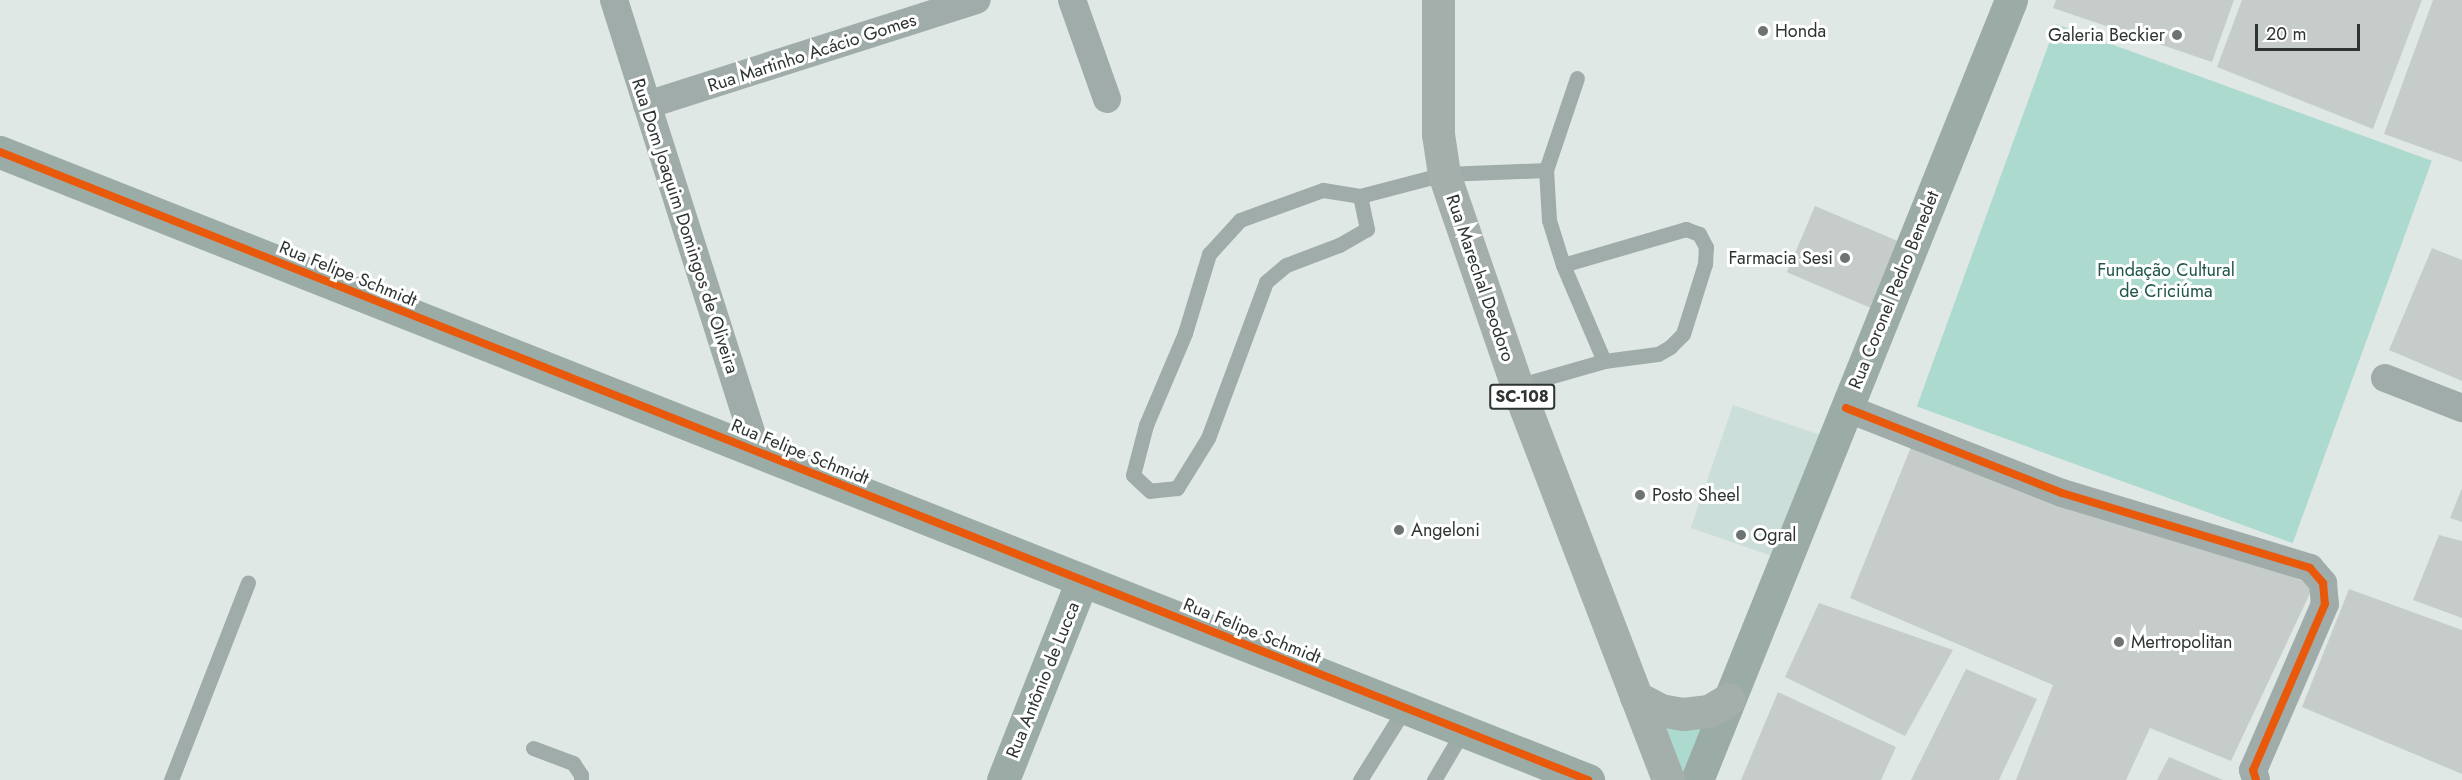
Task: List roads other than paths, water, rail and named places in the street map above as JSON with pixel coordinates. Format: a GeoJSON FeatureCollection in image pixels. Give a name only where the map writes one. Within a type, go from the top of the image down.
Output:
{"type":"FeatureCollection","features":[{"type":"Feature","properties":{"kind":"main road","name":"Rua Marechal Deodoro"},"geometry":{"type":"LineString","coordinates":[[1438,0],[1438,134],[1444,174],[1473,250],[1517,386],[1668,780]]}},
{"type":"Feature","properties":{"kind":"main road"},"geometry":{"type":"LineString","coordinates":[[1636,697],[1660,710],[1683,714],[1709,711],[1729,699]]}},
{"type":"Feature","properties":{"kind":"street","name":"Rua Dom Joaquim Domingos de Oliveira"},"geometry":{"type":"LineString","coordinates":[[614,0],[757,452]]}},
{"type":"Feature","properties":{"kind":"street","name":"Rua Martinho Acácio Gomes"},"geometry":{"type":"LineString","coordinates":[[647,105],[977,0]]}},
{"type":"Feature","properties":{"kind":"street"},"geometry":{"type":"LineString","coordinates":[[1072,0],[1107,99]]}},
{"type":"Feature","properties":{"kind":"street","name":"Rua Coronel Pedro Benedet"},"geometry":{"type":"LineString","coordinates":[[1696,780],[2011,0]]}},
{"type":"Feature","properties":{"kind":"street","name":"Rua Felipe Schmidt"},"geometry":{"type":"LineString","coordinates":[[0,152],[1588,780]]}},
{"type":"Feature","properties":{"kind":"street"},"geometry":{"type":"LineString","coordinates":[[2385,378],[2462,408]]}},
{"type":"Feature","properties":{"kind":"street"},"geometry":{"type":"LineString","coordinates":[[1846,408],[2062,494],[2310,568],[2323,583],[2325,604],[2253,770],[2256,780]]}},
{"type":"Feature","properties":{"kind":"street","name":"Rua Antônio de Lucca"},"geometry":{"type":"LineString","coordinates":[[1003,780],[1082,580]]}},
{"type":"Feature","properties":{"kind":"lane"},"geometry":{"type":"LineString","coordinates":[[1576,78],[1546,170],[1549,220],[1563,265],[1604,361]]}},
{"type":"Feature","properties":{"kind":"lane"},"geometry":{"type":"LineString","coordinates":[[1360,196],[1367,229],[1339,245],[1286,265],[1266,282],[1208,438],[1177,488],[1150,491],[1133,475],[1146,425],[1185,333],[1209,254],[1240,220],[1323,190],[1360,196],[1444,174],[1546,170]]}},
{"type":"Feature","properties":{"kind":"lane"},"geometry":{"type":"LineString","coordinates":[[1517,386],[1604,361],[1658,354],[1683,334],[1705,264],[1706,247],[1699,234],[1686,229],[1563,265]]}},
{"type":"Feature","properties":{"kind":"lane"},"geometry":{"type":"LineString","coordinates":[[171,780],[248,582]]}},
{"type":"Feature","properties":{"kind":"lane"},"geometry":{"type":"LineString","coordinates":[[1360,780],[1405,708]]}},
{"type":"Feature","properties":{"kind":"lane"},"geometry":{"type":"LineString","coordinates":[[1434,780],[1463,730]]}},
{"type":"Feature","properties":{"kind":"lane"},"geometry":{"type":"LineString","coordinates":[[533,748],[573,763],[581,780]]}},
{"type":"Feature","properties":{"kind":"place","name":"Honda"},"geometry":{"type":"Point","coordinates":[1763,31]}},
{"type":"Feature","properties":{"kind":"place","name":"Galeria Beckier"},"geometry":{"type":"Point","coordinates":[2177,35]}},
{"type":"Feature","properties":{"kind":"place","name":"Farmacia Sesi"},"geometry":{"type":"Point","coordinates":[1845,258]}},
{"type":"Feature","properties":{"kind":"place","name":"Posto Sheel"},"geometry":{"type":"Point","coordinates":[1640,495]}},
{"type":"Feature","properties":{"kind":"place","name":"Angeloni"},"geometry":{"type":"Point","coordinates":[1399,530]}},
{"type":"Feature","properties":{"kind":"place","name":"Ogral"},"geometry":{"type":"Point","coordinates":[1741,535]}},
{"type":"Feature","properties":{"kind":"place","name":"Mertropolitan"},"geometry":{"type":"Point","coordinates":[2119,642]}},
{"type":"Feature","properties":{"kind":"park label","name":"Fundação Cultural de Criciúma"},"geometry":{"type":"Point","coordinates":[2166,281]}}]}
